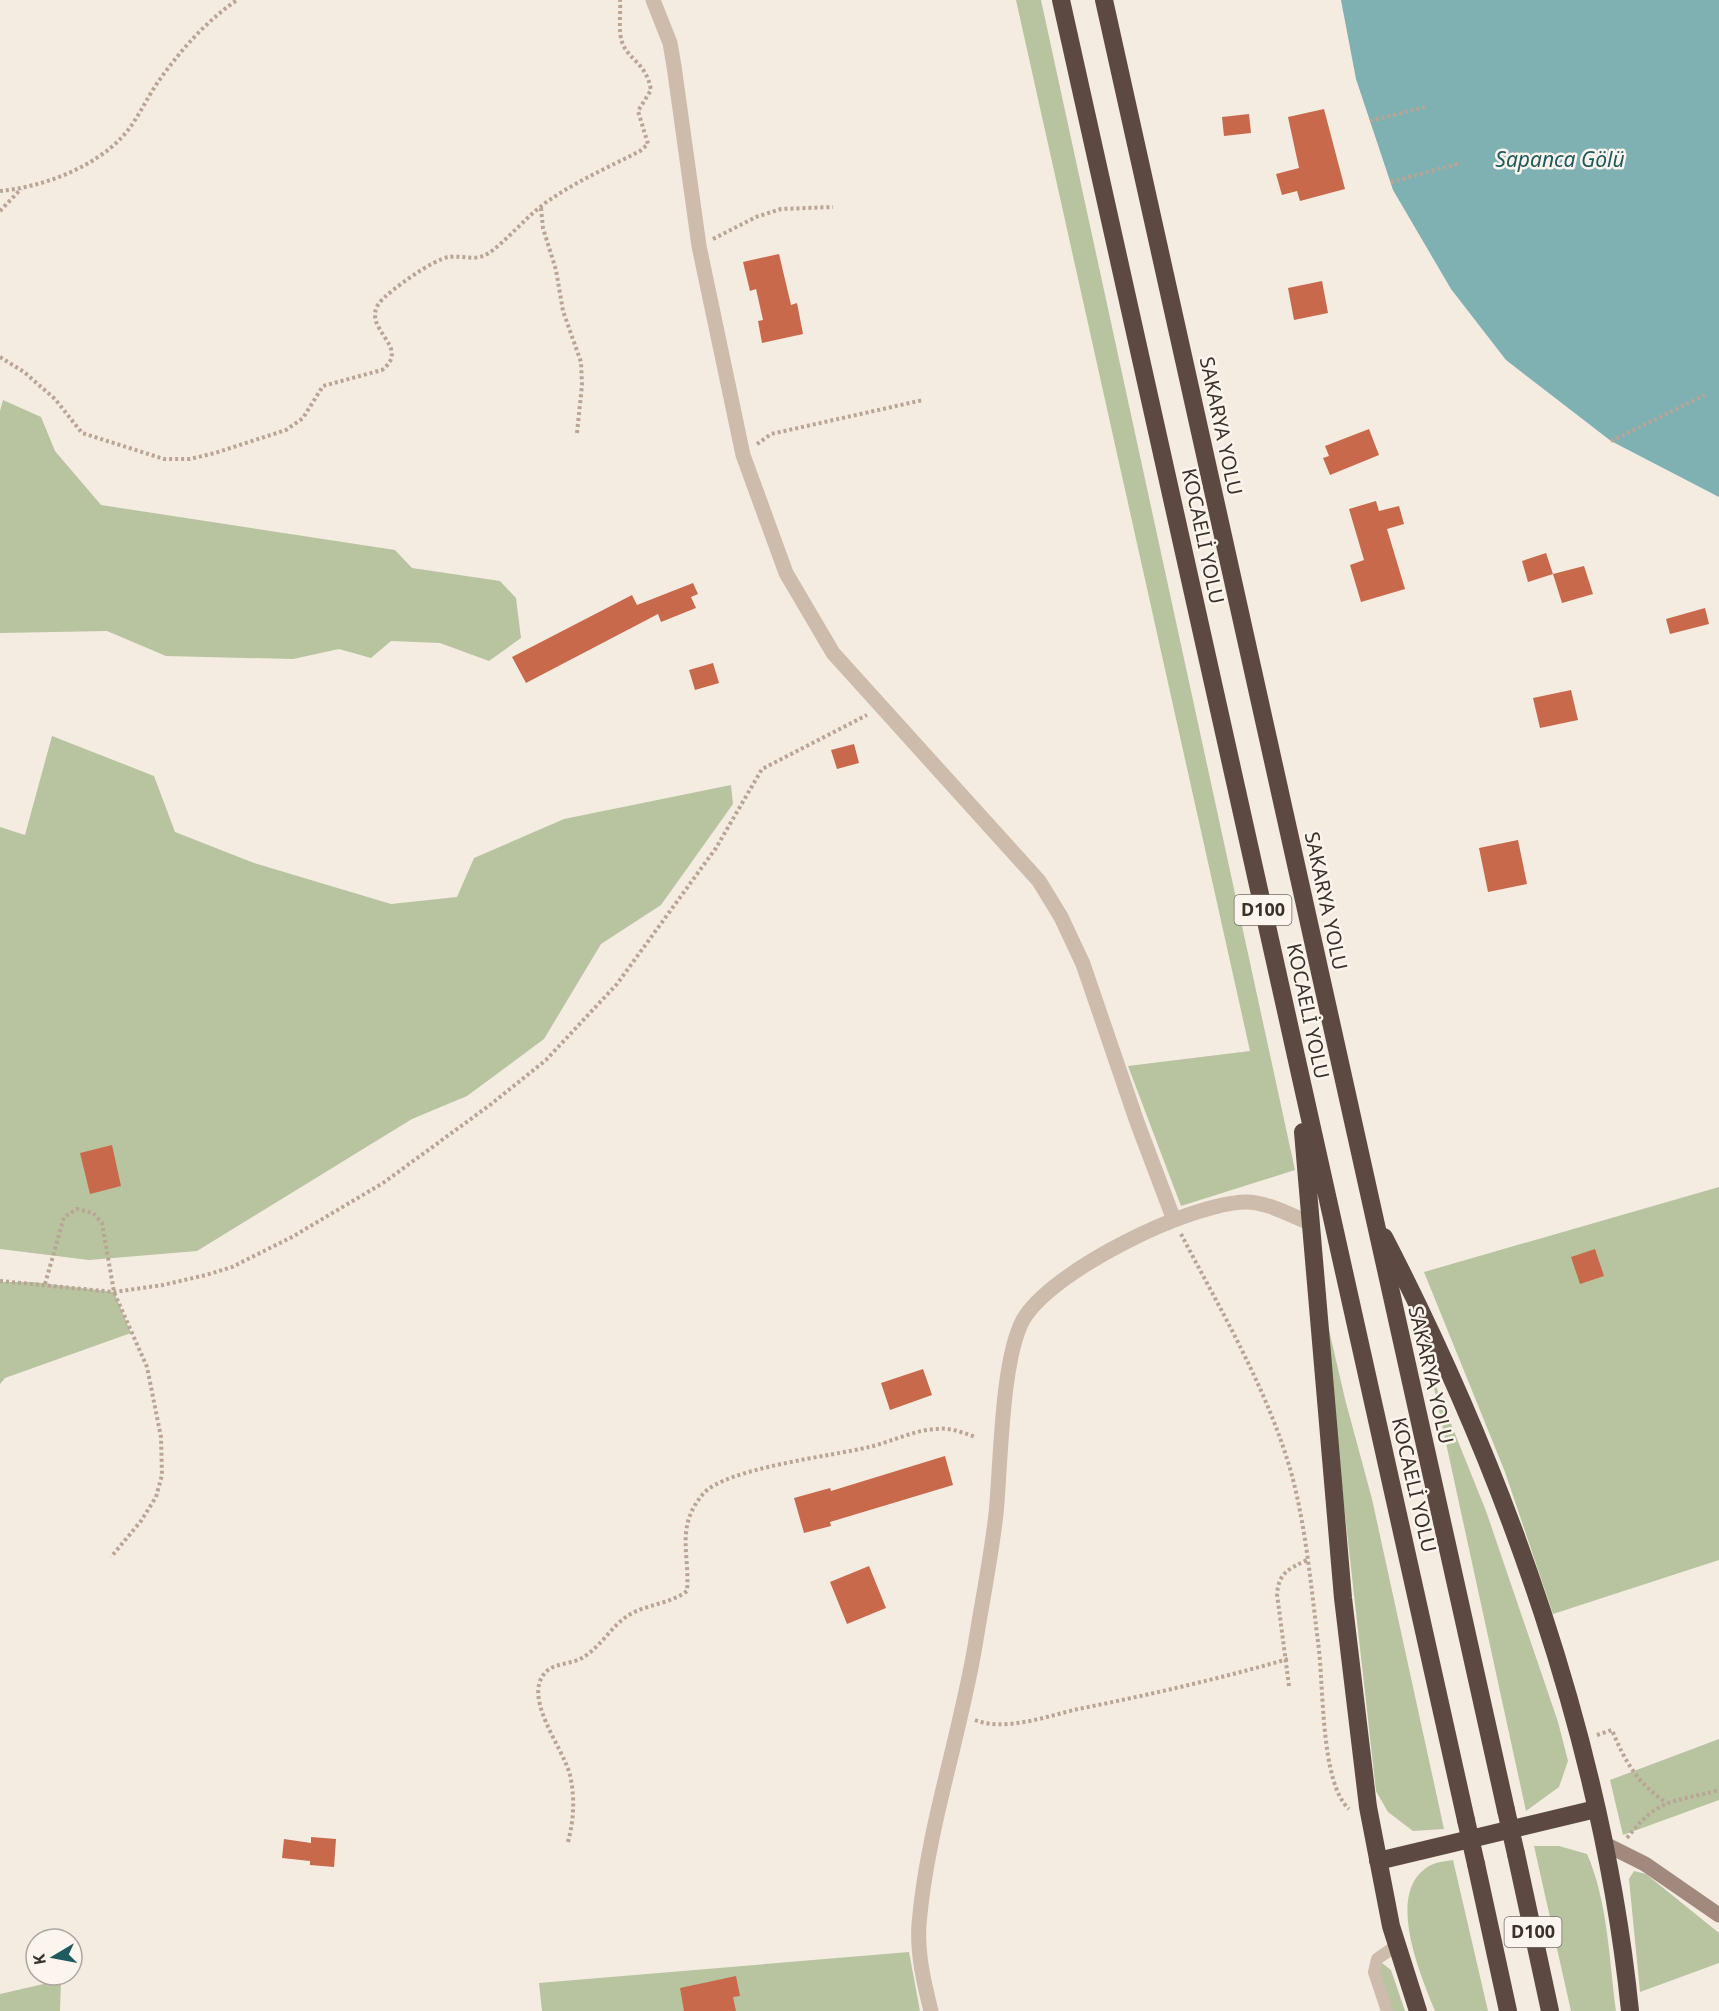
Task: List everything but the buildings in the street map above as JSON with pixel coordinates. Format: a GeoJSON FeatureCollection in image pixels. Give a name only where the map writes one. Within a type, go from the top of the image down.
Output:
{"type":"FeatureCollection","features":[{"type":"Feature","properties":{"kind":"highway","name":"KOCAELİ YOLU"},"geometry":{"type":"LineString","coordinates":[[1061,0],[1508,2011]]}},
{"type":"Feature","properties":{"kind":"highway","name":"SAKARYA YOLU"},"geometry":{"type":"LineString","coordinates":[[1104,0],[1550,2011]]}},
{"type":"Feature","properties":{"kind":"highway"},"geometry":{"type":"LineString","coordinates":[[1298,1070],[1343,1598],[1371,1825],[1397,1945],[1418,2011]]}},
{"type":"Feature","properties":{"kind":"highway"},"geometry":{"type":"LineString","coordinates":[[1372,1214],[1427,1320],[1480,1447],[1532,1583],[1580,1741],[1596,1809],[1611,1847],[1630,2011]]}},
{"type":"Feature","properties":{"kind":"highway"},"geometry":{"type":"LineString","coordinates":[[1378,1861],[1596,1809]]}},
{"type":"Feature","properties":{"kind":"street"},"geometry":{"type":"LineString","coordinates":[[653,0],[670,43],[699,246],[743,455],[774,543],[804,606],[833,652],[1039,881],[1061,917],[1083,964],[1137,1122],[1174,1220]]}},
{"type":"Feature","properties":{"kind":"street"},"geometry":{"type":"LineString","coordinates":[[931,2011],[919,1957],[919,1927],[926,1869],[974,1650],[996,1516],[1009,1374],[1015,1338],[1036,1301],[1064,1278],[1092,1260],[1174,1220],[1220,1205],[1248,1202],[1310,1223]]}},
{"type":"Feature","properties":{"kind":"street"},"geometry":{"type":"LineString","coordinates":[[1611,1847],[1645,1864],[1719,1915]]}},
{"type":"Feature","properties":{"kind":"lane"},"geometry":{"type":"LineString","coordinates":[[1387,2011],[1374,1972],[1377,1959],[1397,1945]]}},
{"type":"Feature","properties":{"kind":"path"},"geometry":{"type":"LineString","coordinates":[[0,191],[22,189],[84,165],[109,149],[124,135],[158,83],[191,40],[237,0]]}},
{"type":"Feature","properties":{"kind":"path"},"geometry":{"type":"LineString","coordinates":[[0,357],[24,372],[56,399],[82,433],[165,459],[190,459],[286,430],[303,418],[323,386],[382,370],[389,364],[392,355],[390,345],[375,322],[375,312],[381,302],[430,264],[447,256],[474,259],[488,254],[541,207],[568,189],[640,151],[648,144],[638,111],[651,90],[644,69],[622,45],[620,0]]}},
{"type":"Feature","properties":{"kind":"path"},"geometry":{"type":"LineString","coordinates":[[1370,121],[1425,108]]}},
{"type":"Feature","properties":{"kind":"path"},"geometry":{"type":"LineString","coordinates":[[1391,182],[1461,163]]}},
{"type":"Feature","properties":{"kind":"path"},"geometry":{"type":"LineString","coordinates":[[0,211],[22,189]]}},
{"type":"Feature","properties":{"kind":"path"},"geometry":{"type":"LineString","coordinates":[[541,207],[543,228],[556,270],[563,311],[581,362],[582,385],[577,434]]}},
{"type":"Feature","properties":{"kind":"path"},"geometry":{"type":"LineString","coordinates":[[699,246],[756,217],[781,209],[833,207]]}},
{"type":"Feature","properties":{"kind":"path"},"geometry":{"type":"LineString","coordinates":[[1611,441],[1705,394]]}},
{"type":"Feature","properties":{"kind":"path"},"geometry":{"type":"LineString","coordinates":[[743,455],[771,434],[923,400]]}},
{"type":"Feature","properties":{"kind":"path"},"geometry":{"type":"LineString","coordinates":[[0,1281],[114,1292],[163,1286],[232,1267],[292,1237],[383,1183],[490,1105],[546,1060],[617,984],[716,848],[762,769],[881,708]]}},
{"type":"Feature","properties":{"kind":"path"},"geometry":{"type":"LineString","coordinates":[[45,1284],[64,1217],[77,1209],[93,1213],[102,1223],[114,1292],[147,1367],[161,1437],[162,1475],[156,1497],[141,1521],[111,1557]]}},
{"type":"Feature","properties":{"kind":"path"},"geometry":{"type":"LineString","coordinates":[[1174,1220],[1239,1345],[1281,1441],[1291,1474],[1307,1560],[1333,1783],[1337,1796],[1347,1807],[1371,1825]]}},
{"type":"Feature","properties":{"kind":"path"},"geometry":{"type":"LineString","coordinates":[[568,1842],[575,1817],[570,1774],[557,1742],[541,1713],[538,1694],[543,1676],[550,1668],[583,1658],[618,1622],[632,1613],[676,1599],[687,1591],[684,1547],[686,1521],[703,1494],[713,1485],[743,1474],[871,1447],[935,1429],[954,1430],[976,1437]]}},
{"type":"Feature","properties":{"kind":"path"},"geometry":{"type":"LineString","coordinates":[[1289,1686],[1288,1659],[1277,1594],[1278,1581],[1283,1572],[1307,1560]]}},
{"type":"Feature","properties":{"kind":"path"},"geometry":{"type":"LineString","coordinates":[[959,1714],[983,1723],[999,1724],[1130,1698],[1288,1659]]}},
{"type":"Feature","properties":{"kind":"path"},"geometry":{"type":"LineString","coordinates":[[1580,1741],[1612,1730],[1624,1758],[1638,1780],[1666,1803]]}},
{"type":"Feature","properties":{"kind":"path"},"geometry":{"type":"LineString","coordinates":[[1611,1847],[1656,1806],[1719,1790]]}},
{"type":"Feature","properties":{"kind":"green space"},"geometry":{"type":"Polygon","coordinates":[[[1016,0],[1041,0],[1295,1170],[1181,1206],[1128,1066],[1250,1051],[1016,0]]]}},
{"type":"Feature","properties":{"kind":"green space"},"geometry":{"type":"Polygon","coordinates":[[[3,400],[41,417],[55,451],[101,505],[395,550],[412,568],[500,581],[516,598],[521,638],[489,661],[440,643],[391,641],[371,658],[339,649],[293,659],[166,656],[107,631],[0,633],[0,411],[3,400]]]}},
{"type":"Feature","properties":{"kind":"green space"},"geometry":{"type":"Polygon","coordinates":[[[52,736],[154,776],[175,832],[254,863],[391,904],[457,897],[474,858],[564,819],[731,785],[733,804],[661,905],[601,944],[544,1039],[467,1096],[412,1119],[197,1251],[89,1260],[0,1249],[0,827],[25,835],[52,736]]]}},
{"type":"Feature","properties":{"kind":"green space"},"geometry":{"type":"Polygon","coordinates":[[[1719,1187],[1719,1560],[1553,1614],[1505,1472],[1424,1272],[1719,1187]]]}},
{"type":"Feature","properties":{"kind":"green space"},"geometry":{"type":"Polygon","coordinates":[[[0,1282],[33,1282],[114,1292],[131,1333],[5,1378],[0,1384],[0,1282]]]}},
{"type":"Feature","properties":{"kind":"green space"},"geometry":{"type":"Polygon","coordinates":[[[1320,1291],[1345,1399],[1372,1499],[1444,1829],[1413,1831],[1388,1812],[1376,1791],[1320,1291]]]}},
{"type":"Feature","properties":{"kind":"green space"},"geometry":{"type":"Polygon","coordinates":[[[1431,1374],[1486,1511],[1558,1722],[1568,1761],[1559,1787],[1526,1811],[1431,1374]]]}},
{"type":"Feature","properties":{"kind":"green space"},"geometry":{"type":"Polygon","coordinates":[[[1719,1739],[1719,1800],[1623,1835],[1610,1780],[1719,1739]]]}},
{"type":"Feature","properties":{"kind":"green space"},"geometry":{"type":"Polygon","coordinates":[[[1534,1846],[1559,1846],[1587,1854],[1604,1911],[1616,2011],[1571,2011],[1534,1846]]]}},
{"type":"Feature","properties":{"kind":"green space"},"geometry":{"type":"Polygon","coordinates":[[[1453,1860],[1488,2011],[1435,2011],[1415,1956],[1407,1913],[1409,1893],[1417,1877],[1431,1865],[1453,1860]]]}},
{"type":"Feature","properties":{"kind":"green space"},"geometry":{"type":"Polygon","coordinates":[[[1634,1871],[1646,1874],[1719,1933],[1719,1963],[1640,1992],[1629,1879],[1634,1871]]]}},
{"type":"Feature","properties":{"kind":"green space"},"geometry":{"type":"Polygon","coordinates":[[[909,1952],[920,2011],[542,2011],[539,1983],[909,1952]]]}},
{"type":"Feature","properties":{"kind":"green space"},"geometry":{"type":"Polygon","coordinates":[[[1377,1959],[1391,1970],[1405,2011],[1387,2011],[1377,1959]]]}},
{"type":"Feature","properties":{"kind":"green space"},"geometry":{"type":"Polygon","coordinates":[[[30,1987],[61,1987],[60,2011],[0,2011],[0,1994],[30,1987]]]}},
{"type":"Feature","properties":{"kind":"water","name":"Sapanca Gölü"},"geometry":{"type":"Polygon","coordinates":[[[1341,0],[1719,0],[1719,497],[1611,441],[1506,360],[1451,289],[1393,190],[1356,79],[1341,0]]]}}]}
